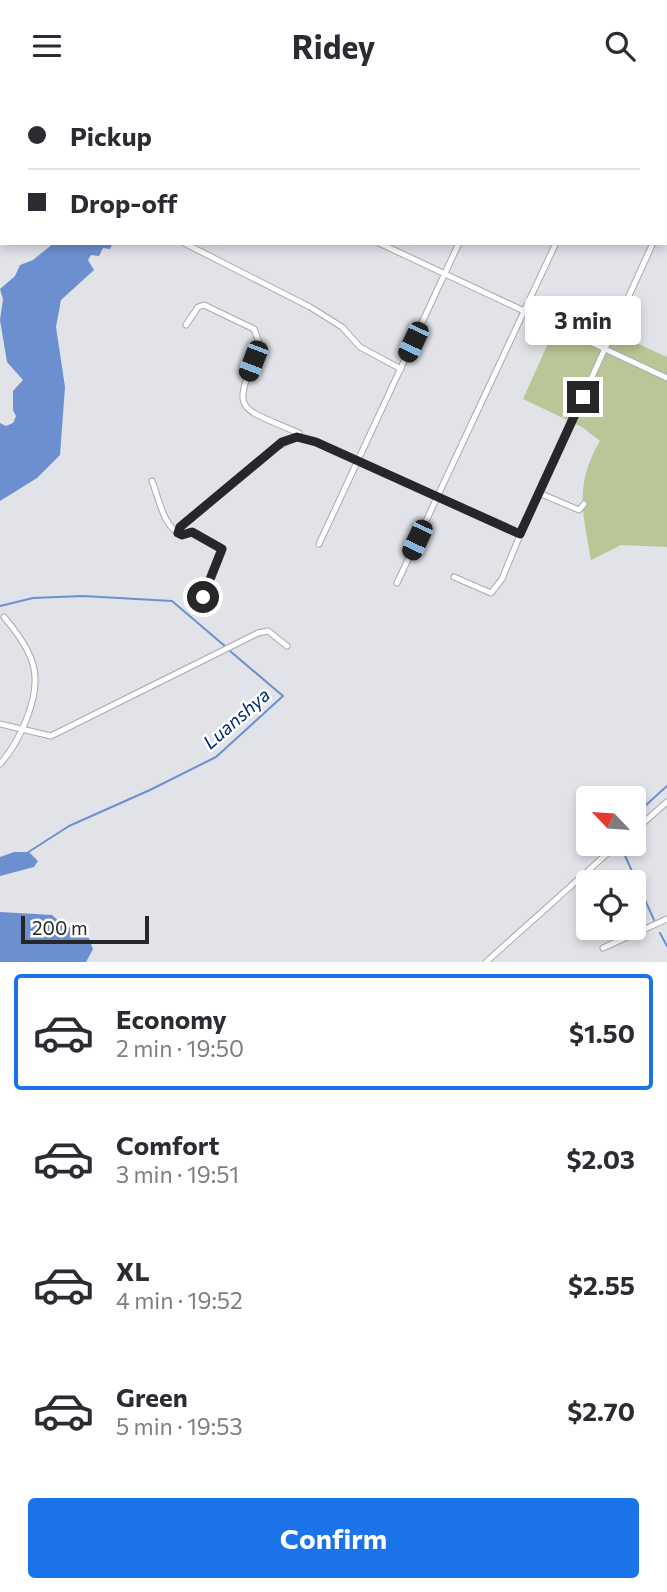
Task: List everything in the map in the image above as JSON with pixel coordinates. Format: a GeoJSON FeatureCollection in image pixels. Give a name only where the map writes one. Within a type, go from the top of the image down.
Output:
{"type":"FeatureCollection","features":[{"type":"Feature","properties":{"kind":"street"},"geometry":{"type":"LineString","coordinates":[[188,245],[310,307],[342,327],[360,347],[401,369]]}},
{"type":"Feature","properties":{"kind":"street"},"geometry":{"type":"LineString","coordinates":[[383,245],[667,378]]}},
{"type":"Feature","properties":{"kind":"street"},"geometry":{"type":"LineString","coordinates":[[319,544],[458,245]]}},
{"type":"Feature","properties":{"kind":"street"},"geometry":{"type":"LineString","coordinates":[[397,583],[555,245]]}},
{"type":"Feature","properties":{"kind":"street"},"geometry":{"type":"LineString","coordinates":[[454,577],[491,593],[502,579],[652,245]]}},
{"type":"Feature","properties":{"kind":"street"},"geometry":{"type":"LineString","coordinates":[[186,325],[198,307],[204,305],[254,329],[260,345],[242,391],[242,400],[249,411],[299,433],[297,437]]}},
{"type":"Feature","properties":{"kind":"street"},"geometry":{"type":"LineString","coordinates":[[178,533],[184,523],[273,449],[297,437],[520,534]]}},
{"type":"Feature","properties":{"kind":"street"},"geometry":{"type":"LineString","coordinates":[[152,481],[164,520],[178,533],[182,535],[192,532],[222,549],[196,611]]}},
{"type":"Feature","properties":{"kind":"street"},"geometry":{"type":"LineString","coordinates":[[539,493],[579,510],[584,503]]}},
{"type":"Feature","properties":{"kind":"street"},"geometry":{"type":"LineString","coordinates":[[0,764],[23,730],[30,706],[34,669],[4,617]]}},
{"type":"Feature","properties":{"kind":"street"},"geometry":{"type":"LineString","coordinates":[[0,724],[51,736],[264,631],[274,634],[287,646]]}},
{"type":"Feature","properties":{"kind":"street"},"geometry":{"type":"LineString","coordinates":[[646,820],[667,802]]}},
{"type":"Feature","properties":{"kind":"street"},"geometry":{"type":"LineString","coordinates":[[486,962],[604,856]]}},
{"type":"Feature","properties":{"kind":"street"},"geometry":{"type":"LineString","coordinates":[[603,948],[667,919]]}},
{"type":"Feature","properties":{"kind":"green space"},"geometry":{"type":"Polygon","coordinates":[[[563,310],[667,357],[667,547],[621,545],[591,560],[583,499],[586,472],[600,441],[582,427],[523,399],[563,310]]]}},
{"type":"Feature","properties":{"kind":"water"},"geometry":{"type":"Polygon","coordinates":[[[52,245],[112,245],[110,249],[103,248],[99,256],[91,255],[88,260],[94,270],[61,300],[56,327],[65,387],[60,455],[37,478],[0,501],[0,423],[6,426],[13,423],[16,416],[13,410],[13,391],[23,380],[7,362],[0,320],[3,299],[0,289],[15,276],[20,265],[33,260],[52,245]]]}},
{"type":"Feature","properties":{"kind":"water"},"geometry":{"type":"Polygon","coordinates":[[[14,852],[29,852],[38,861],[34,867],[0,876],[0,857],[14,852]]]}},
{"type":"Feature","properties":{"kind":"water"},"geometry":{"type":"Polygon","coordinates":[[[0,912],[52,915],[62,924],[88,936],[93,949],[86,962],[0,962],[0,912]]]}},
{"type":"Feature","properties":{"kind":"waterway","name":"Luanshya"},"geometry":{"type":"LineString","coordinates":[[0,606],[33,598],[83,596],[172,601],[226,647]]}},
{"type":"Feature","properties":{"kind":"waterway","name":"Luanshya"},"geometry":{"type":"LineString","coordinates":[[27,853],[69,826],[216,757],[283,696],[230,651]]}},
{"type":"Feature","properties":{"kind":"waterway"},"geometry":{"type":"LineString","coordinates":[[646,805],[667,786]]}},
{"type":"Feature","properties":{"kind":"waterway"},"geometry":{"type":"LineString","coordinates":[[625,856],[654,920]]}},
{"type":"Feature","properties":{"kind":"waterway"},"geometry":{"type":"LineString","coordinates":[[660,933],[667,946]]}},
{"type":"Feature","properties":{"kind":"route"},"geometry":{"type":"LineString","coordinates":[[203,597],[222,549],[192,532],[182,535],[178,533],[180,527],[282,442],[297,437],[316,442],[520,534],[583,397]]}}]}
